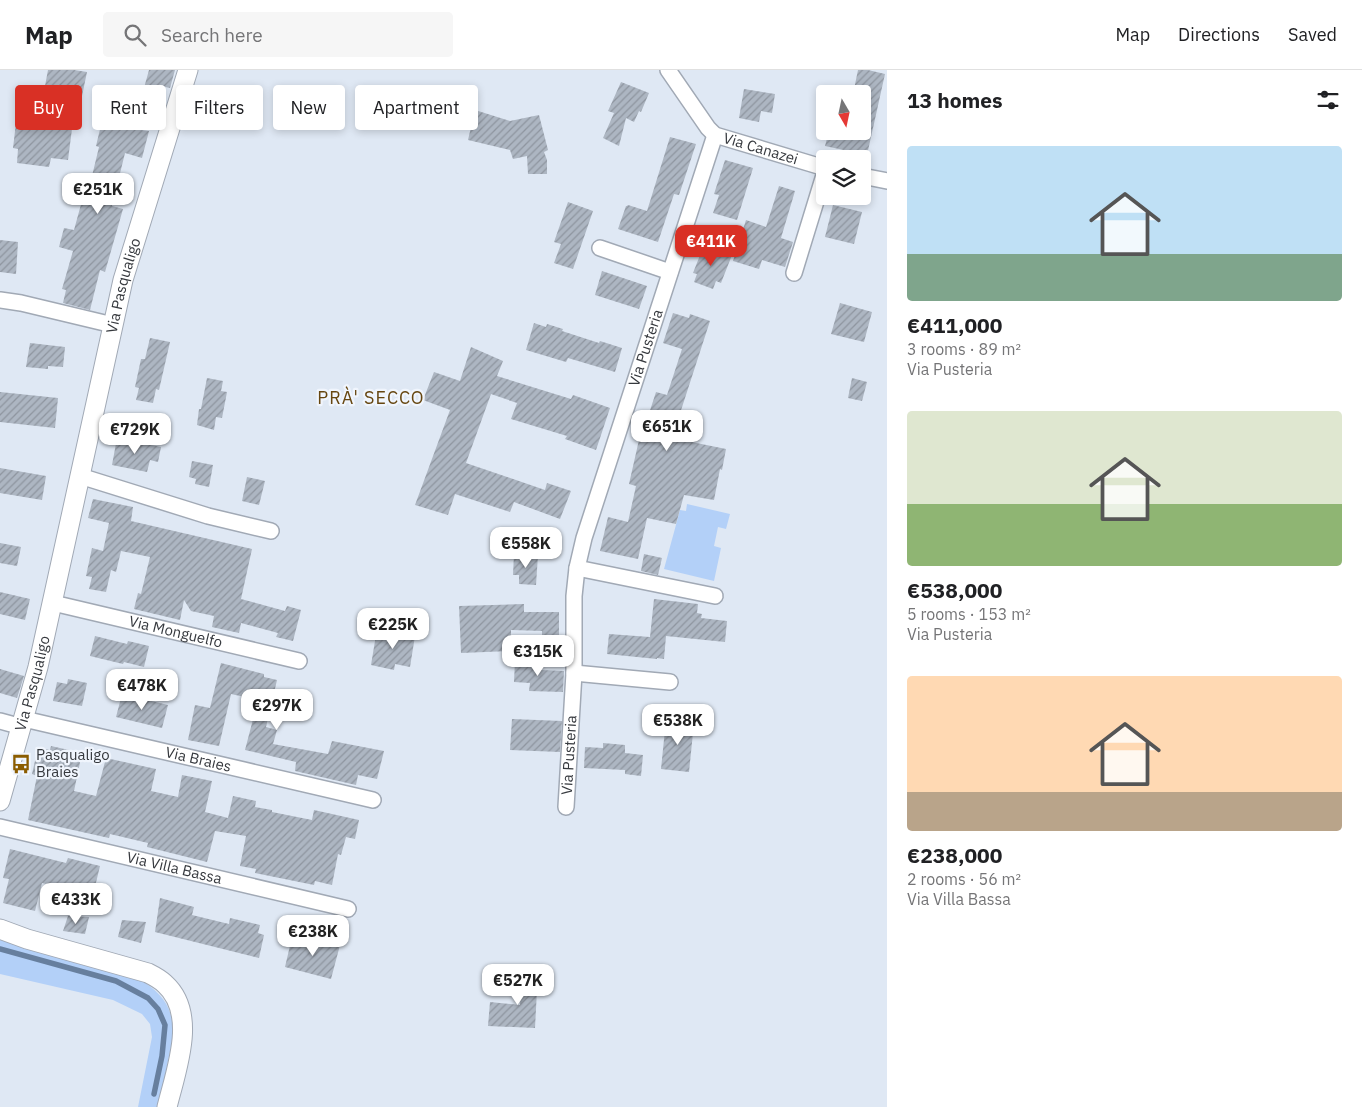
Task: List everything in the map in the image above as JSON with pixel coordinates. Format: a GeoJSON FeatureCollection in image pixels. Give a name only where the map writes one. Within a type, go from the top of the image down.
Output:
{"type":"FeatureCollection","features":[{"type":"Feature","properties":{"kind":"street","name":"Via Pasqualigo"},"geometry":{"type":"LineString","coordinates":[[0,801],[23,723],[53,603],[123,280],[188,70]]}},
{"type":"Feature","properties":{"kind":"street","name":"Via Canazei"},"geometry":{"type":"LineString","coordinates":[[668,70],[708,128],[715,135],[816,165]]}},
{"type":"Feature","properties":{"kind":"street","name":"Via Pusteria"},"geometry":{"type":"LineString","coordinates":[[566,807],[574,673],[574,596],[577,568],[584,538],[715,135]]}},
{"type":"Feature","properties":{"kind":"street"},"geometry":{"type":"LineString","coordinates":[[871,178],[887,181]]}},
{"type":"Feature","properties":{"kind":"street"},"geometry":{"type":"LineString","coordinates":[[794,273],[816,201]]}},
{"type":"Feature","properties":{"kind":"street"},"geometry":{"type":"LineString","coordinates":[[600,248],[670,272]]}},
{"type":"Feature","properties":{"kind":"street"},"geometry":{"type":"LineString","coordinates":[[0,300],[21,303],[113,326]]}},
{"type":"Feature","properties":{"kind":"street"},"geometry":{"type":"LineString","coordinates":[[80,476],[208,516],[271,531]]}},
{"type":"Feature","properties":{"kind":"street"},"geometry":{"type":"LineString","coordinates":[[577,568],[715,596]]}},
{"type":"Feature","properties":{"kind":"street","name":"Via Monguelfo"},"geometry":{"type":"LineString","coordinates":[[53,603],[299,661]]}},
{"type":"Feature","properties":{"kind":"street"},"geometry":{"type":"LineString","coordinates":[[574,673],[670,682]]}},
{"type":"Feature","properties":{"kind":"street","name":"Via Braies"},"geometry":{"type":"LineString","coordinates":[[0,722],[23,723],[373,800]]}},
{"type":"Feature","properties":{"kind":"street","name":"Via Villa Bassa"},"geometry":{"type":"LineString","coordinates":[[0,827],[348,909]]}},
{"type":"Feature","properties":{"kind":"street"},"geometry":{"type":"LineString","coordinates":[[0,929],[27,939],[148,973],[164,982],[174,994],[181,1010],[183,1025],[182,1042],[167,1107]]}},
{"type":"Feature","properties":{"kind":"shaded area"},"geometry":{"type":"Polygon","coordinates":[[[687,504],[730,514],[726,529],[718,527],[714,546],[721,548],[714,581],[664,569],[680,510],[686,511],[687,504]]]}},
{"type":"Feature","properties":{"kind":"shaded area"},"geometry":{"type":"Polygon","coordinates":[[[0,940],[144,982],[155,990],[168,1008],[173,1027],[171,1049],[158,1107],[138,1107],[152,1037],[150,1024],[142,1014],[113,1000],[0,974],[0,940]]]}},
{"type":"Feature","properties":{"kind":"building"},"geometry":{"type":"Polygon","coordinates":[[[48,70],[87,72],[82,96],[82,85],[45,85],[48,70]]]}},
{"type":"Feature","properties":{"kind":"building"},"geometry":{"type":"Polygon","coordinates":[[[149,70],[175,70],[170,88],[166,87],[166,85],[145,85],[149,70]]]}},
{"type":"Feature","properties":{"kind":"building"},"geometry":{"type":"Polygon","coordinates":[[[858,70],[885,74],[871,137],[871,85],[855,85],[858,70]]]}},
{"type":"Feature","properties":{"kind":"building"},"geometry":{"type":"Polygon","coordinates":[[[621,82],[649,93],[641,112],[639,111],[634,122],[626,118],[619,146],[603,138],[614,113],[608,111],[621,82]]]}},
{"type":"Feature","properties":{"kind":"building"},"geometry":{"type":"Polygon","coordinates":[[[744,89],[775,94],[772,113],[761,111],[759,122],[739,118],[744,89]]]}},
{"type":"Feature","properties":{"kind":"building"},"geometry":{"type":"Polygon","coordinates":[[[478,111],[510,121],[539,115],[548,150],[544,152],[547,160],[547,174],[528,174],[527,156],[513,159],[510,150],[468,140],[470,130],[478,130],[478,111]]]}},
{"type":"Feature","properties":{"kind":"building"},"geometry":{"type":"Polygon","coordinates":[[[15,130],[72,130],[68,160],[51,158],[49,167],[17,163],[18,149],[13,148],[15,130]]]}},
{"type":"Feature","properties":{"kind":"building"},"geometry":{"type":"Polygon","coordinates":[[[100,130],[149,131],[142,158],[125,153],[112,206],[123,209],[105,272],[100,270],[90,310],[63,303],[66,290],[62,289],[73,251],[59,247],[64,228],[74,230],[89,175],[92,176],[99,147],[96,146],[100,130]]]}},
{"type":"Feature","properties":{"kind":"building"},"geometry":{"type":"Polygon","coordinates":[[[670,137],[696,144],[679,195],[674,194],[658,242],[618,229],[626,206],[647,211],[670,137]]]}},
{"type":"Feature","properties":{"kind":"building"},"geometry":{"type":"Polygon","coordinates":[[[827,140],[870,140],[868,150],[844,150],[825,146],[827,140]]]}},
{"type":"Feature","properties":{"kind":"building"},"geometry":{"type":"Polygon","coordinates":[[[725,160],[753,168],[737,220],[713,213],[719,195],[714,194],[725,160]]]}},
{"type":"Feature","properties":{"kind":"building"},"geometry":{"type":"Polygon","coordinates":[[[779,186],[795,191],[781,238],[793,242],[785,267],[762,260],[759,269],[733,261],[746,220],[766,227],[779,186]]]}},
{"type":"Feature","properties":{"kind":"building"},"geometry":{"type":"Polygon","coordinates":[[[568,202],[593,211],[573,269],[554,263],[561,244],[554,242],[568,202]]]}},
{"type":"Feature","properties":{"kind":"building"},"geometry":{"type":"Polygon","coordinates":[[[833,205],[862,212],[854,244],[825,237],[833,205]]]}},
{"type":"Feature","properties":{"kind":"building"},"geometry":{"type":"Polygon","coordinates":[[[0,240],[18,242],[16,274],[0,272],[0,240]]]}},
{"type":"Feature","properties":{"kind":"building"},"geometry":{"type":"Polygon","coordinates":[[[704,245],[732,255],[721,283],[716,281],[713,289],[694,282],[697,274],[693,273],[704,245]]]}},
{"type":"Feature","properties":{"kind":"building"},"geometry":{"type":"Polygon","coordinates":[[[602,271],[647,286],[639,309],[595,295],[602,271]]]}},
{"type":"Feature","properties":{"kind":"building"},"geometry":{"type":"Polygon","coordinates":[[[840,303],[872,312],[864,342],[831,334],[840,303]]]}},
{"type":"Feature","properties":{"kind":"building"},"geometry":{"type":"Polygon","coordinates":[[[673,313],[689,318],[690,314],[710,321],[672,438],[726,449],[714,500],[684,495],[676,524],[647,518],[638,559],[600,551],[608,517],[628,522],[636,486],[629,484],[641,431],[643,432],[656,392],[667,395],[682,349],[663,343],[673,313]]]}},
{"type":"Feature","properties":{"kind":"building"},"geometry":{"type":"Polygon","coordinates":[[[534,323],[546,327],[547,324],[599,343],[600,341],[622,348],[615,372],[568,358],[566,362],[526,350],[534,323]]]}},
{"type":"Feature","properties":{"kind":"building"},"geometry":{"type":"Polygon","coordinates":[[[150,338],[170,342],[159,390],[156,389],[153,403],[136,400],[139,388],[135,387],[141,359],[145,359],[150,338]]]}},
{"type":"Feature","properties":{"kind":"building"},"geometry":{"type":"Polygon","coordinates":[[[30,343],[65,347],[63,367],[48,366],[48,369],[26,367],[30,343]]]}},
{"type":"Feature","properties":{"kind":"building"},"geometry":{"type":"Polygon","coordinates":[[[471,347],[503,361],[497,376],[571,399],[573,395],[610,408],[596,450],[565,439],[567,436],[511,419],[517,403],[491,394],[466,463],[545,490],[547,483],[571,491],[560,519],[514,502],[510,512],[455,494],[448,515],[415,505],[450,410],[423,400],[434,372],[460,381],[471,347]]]}},
{"type":"Feature","properties":{"kind":"building"},"geometry":{"type":"Polygon","coordinates":[[[207,378],[223,381],[221,391],[227,392],[222,418],[216,417],[214,430],[197,425],[207,378]]]}},
{"type":"Feature","properties":{"kind":"building"},"geometry":{"type":"Polygon","coordinates":[[[852,378],[867,382],[862,401],[848,398],[852,378]]]}},
{"type":"Feature","properties":{"kind":"building"},"geometry":{"type":"Polygon","coordinates":[[[0,392],[58,398],[55,428],[0,422],[0,392]]]}},
{"type":"Feature","properties":{"kind":"building"},"geometry":{"type":"Polygon","coordinates":[[[117,438],[161,447],[158,462],[150,460],[147,472],[112,465],[117,438]]]}},
{"type":"Feature","properties":{"kind":"building"},"geometry":{"type":"Polygon","coordinates":[[[192,461],[213,465],[209,487],[195,484],[196,479],[189,477],[192,461]]]}},
{"type":"Feature","properties":{"kind":"building"},"geometry":{"type":"Polygon","coordinates":[[[0,468],[46,476],[42,500],[0,493],[0,468]]]}},
{"type":"Feature","properties":{"kind":"building"},"geometry":{"type":"Polygon","coordinates":[[[247,477],[265,481],[259,505],[242,501],[247,477]]]}},
{"type":"Feature","properties":{"kind":"building"},"geometry":{"type":"Polygon","coordinates":[[[93,499],[133,507],[131,521],[252,549],[241,599],[285,611],[287,606],[301,610],[293,641],[276,637],[278,633],[241,623],[239,633],[212,627],[214,616],[191,611],[184,600],[180,620],[134,609],[138,593],[141,594],[150,557],[121,551],[116,572],[111,570],[106,592],[89,589],[92,577],[86,576],[92,548],[103,551],[109,523],[88,518],[93,499]]]}},
{"type":"Feature","properties":{"kind":"building"},"geometry":{"type":"Polygon","coordinates":[[[0,543],[21,547],[17,566],[0,563],[0,543]]]}},
{"type":"Feature","properties":{"kind":"building"},"geometry":{"type":"Polygon","coordinates":[[[514,554],[538,555],[536,585],[519,584],[519,575],[513,575],[514,554]]]}},
{"type":"Feature","properties":{"kind":"building"},"geometry":{"type":"Polygon","coordinates":[[[644,554],[662,558],[658,575],[641,571],[644,554]]]}},
{"type":"Feature","properties":{"kind":"building"},"geometry":{"type":"Polygon","coordinates":[[[0,592],[30,599],[25,620],[0,614],[0,592]]]}},
{"type":"Feature","properties":{"kind":"building"},"geometry":{"type":"Polygon","coordinates":[[[654,599],[698,604],[697,613],[702,614],[701,618],[727,621],[725,642],[666,636],[664,659],[607,654],[609,634],[650,637],[654,599]]]}},
{"type":"Feature","properties":{"kind":"building"},"geometry":{"type":"Polygon","coordinates":[[[524,604],[524,612],[559,612],[559,636],[542,636],[542,631],[511,630],[511,651],[461,653],[459,606],[524,604]]]}},
{"type":"Feature","properties":{"kind":"building"},"geometry":{"type":"Polygon","coordinates":[[[383,628],[415,636],[410,667],[395,664],[394,670],[371,665],[376,635],[381,636],[383,628]]]}},
{"type":"Feature","properties":{"kind":"building"},"geometry":{"type":"Polygon","coordinates":[[[95,636],[127,644],[128,641],[149,646],[144,667],[90,656],[95,636]]]}},
{"type":"Feature","properties":{"kind":"building"},"geometry":{"type":"Polygon","coordinates":[[[515,660],[541,661],[541,670],[564,671],[563,692],[529,691],[530,683],[514,682],[515,660]]]}},
{"type":"Feature","properties":{"kind":"building"},"geometry":{"type":"Polygon","coordinates":[[[221,663],[264,674],[264,677],[277,680],[266,727],[277,730],[273,744],[328,754],[332,741],[384,751],[377,779],[358,775],[356,785],[295,771],[296,762],[245,750],[258,700],[231,694],[219,746],[188,740],[195,705],[210,708],[221,663]]]}},
{"type":"Feature","properties":{"kind":"building"},"geometry":{"type":"Polygon","coordinates":[[[0,669],[24,676],[17,698],[0,693],[0,669]]]}},
{"type":"Feature","properties":{"kind":"building"},"geometry":{"type":"Polygon","coordinates":[[[68,679],[87,683],[82,706],[53,701],[57,682],[67,684],[68,679]]]}},
{"type":"Feature","properties":{"kind":"building"},"geometry":{"type":"Polygon","coordinates":[[[122,694],[168,705],[162,728],[116,717],[122,694]]]}},
{"type":"Feature","properties":{"kind":"building"},"geometry":{"type":"Polygon","coordinates":[[[512,719],[562,721],[560,752],[510,750],[512,719]]]}},
{"type":"Feature","properties":{"kind":"building"},"geometry":{"type":"Polygon","coordinates":[[[666,720],[694,723],[689,772],[661,769],[666,720]]]}},
{"type":"Feature","properties":{"kind":"building"},"geometry":{"type":"Polygon","coordinates":[[[603,743],[625,745],[625,753],[643,755],[641,776],[625,774],[625,770],[584,768],[585,747],[603,748],[603,743]]]}},
{"type":"Feature","properties":{"kind":"building"},"geometry":{"type":"Polygon","coordinates":[[[51,746],[82,753],[74,791],[96,796],[106,758],[156,769],[151,791],[178,797],[182,775],[212,781],[205,812],[228,818],[233,796],[256,801],[255,807],[312,820],[314,810],[359,820],[355,839],[346,837],[341,855],[338,854],[332,885],[315,881],[314,885],[255,873],[256,869],[240,866],[246,836],[215,831],[207,862],[147,847],[148,843],[110,834],[109,838],[28,820],[37,776],[32,774],[38,748],[50,750],[51,746]]]}},
{"type":"Feature","properties":{"kind":"building"},"geometry":{"type":"Polygon","coordinates":[[[10,849],[66,863],[68,858],[100,866],[93,895],[42,883],[35,911],[3,903],[9,879],[3,878],[10,849]]]}},
{"type":"Feature","properties":{"kind":"building"},"geometry":{"type":"Polygon","coordinates":[[[160,898],[194,907],[192,915],[229,924],[230,918],[260,925],[258,933],[264,935],[259,958],[155,932],[160,898]]]}},
{"type":"Feature","properties":{"kind":"building"},"geometry":{"type":"Polygon","coordinates":[[[68,916],[89,917],[85,934],[63,931],[68,916]]]}},
{"type":"Feature","properties":{"kind":"building"},"geometry":{"type":"Polygon","coordinates":[[[122,920],[146,922],[141,943],[118,937],[122,920]]]}},
{"type":"Feature","properties":{"kind":"building"},"geometry":{"type":"Polygon","coordinates":[[[292,937],[322,945],[323,941],[340,945],[331,979],[285,967],[292,937]]]}},
{"type":"Feature","properties":{"kind":"building"},"geometry":{"type":"Polygon","coordinates":[[[522,970],[538,971],[535,1028],[488,1026],[490,1002],[520,1005],[522,970]]]}},
{"type":"Feature","properties":{"kind":"waterway"},"geometry":{"type":"LineString","coordinates":[[0,949],[116,981],[148,998],[158,1009],[165,1025],[162,1056],[154,1094]]}},
{"type":"Feature","properties":{"kind":"place","name":"Pasqualigo Braies"},"geometry":{"type":"Point","coordinates":[21,764]}},
{"type":"Feature","properties":{"kind":"district","name":"PRÀ' SECCO"},"geometry":{"type":"Point","coordinates":[371,398]}}]}
